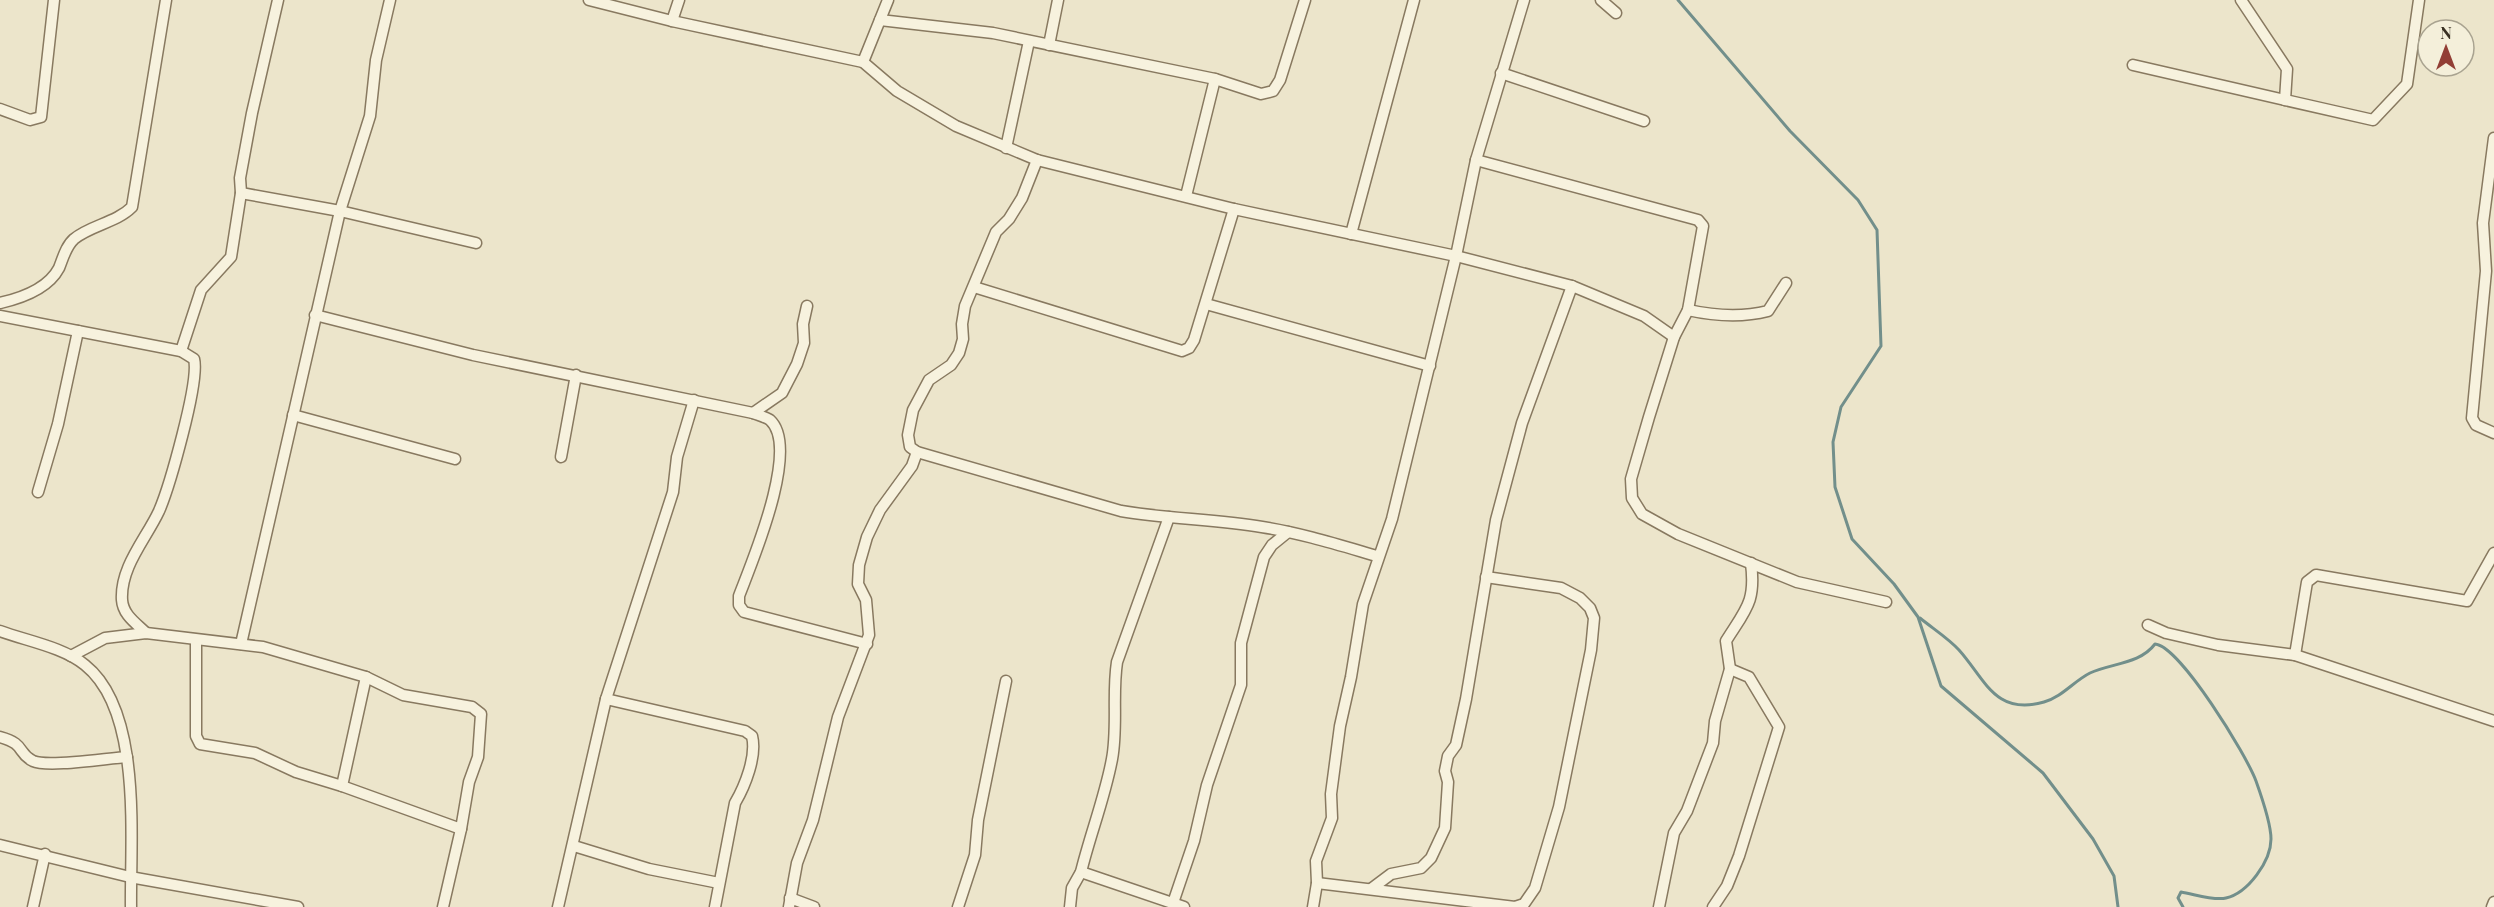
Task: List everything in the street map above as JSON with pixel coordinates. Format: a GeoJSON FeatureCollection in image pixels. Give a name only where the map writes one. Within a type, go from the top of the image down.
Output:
{"type":"FeatureCollection","features":[{"type":"Feature","properties":{"kind":"street"},"geometry":{"type":"LineString","coordinates":[[0,110],[30,120],[40,117],[54,0]]}},
{"type":"Feature","properties":{"kind":"street"},"geometry":{"type":"LineString","coordinates":[[0,303],[44,286],[53,278],[67,248],[76,237],[125,214],[132,207],[166,0]]}},
{"type":"Feature","properties":{"kind":"street"},"geometry":{"type":"LineString","coordinates":[[181,351],[201,290],[231,257],[241,194],[240,178],[252,112],[278,0]]}},
{"type":"Feature","properties":{"kind":"street"},"geometry":{"type":"LineString","coordinates":[[241,644],[340,211],[370,116],[376,60],[390,0]]}},
{"type":"Feature","properties":{"kind":"street"},"geometry":{"type":"LineString","coordinates":[[589,0],[672,21],[863,62],[921,107],[956,126],[1037,160],[1234,209],[1456,256],[1572,286],[1644,316],[1674,337]]}},
{"type":"Feature","properties":{"kind":"street"},"geometry":{"type":"LineString","coordinates":[[672,21],[679,0]]}},
{"type":"Feature","properties":{"kind":"street"},"geometry":{"type":"LineString","coordinates":[[863,62],[888,0]]}},
{"type":"Feature","properties":{"kind":"street"},"geometry":{"type":"LineString","coordinates":[[1049,45],[1058,0]]}},
{"type":"Feature","properties":{"kind":"street"},"geometry":{"type":"LineString","coordinates":[[880,20],[963,28],[1215,79],[1261,93],[1274,91],[1280,80],[1305,0]]}},
{"type":"Feature","properties":{"kind":"street"},"geometry":{"type":"LineString","coordinates":[[1351,234],[1414,0]]}},
{"type":"Feature","properties":{"kind":"street"},"geometry":{"type":"LineString","coordinates":[[1313,907],[1317,883],[1316,861],[1332,818],[1331,794],[1340,726],[1352,677],[1363,604],[1377,556],[1392,519],[1456,256],[1476,160],[1524,0]]}},
{"type":"Feature","properties":{"kind":"street"},"geometry":{"type":"LineString","coordinates":[[1601,0],[1616,13]]}},
{"type":"Feature","properties":{"kind":"street"},"geometry":{"type":"LineString","coordinates":[[2241,0],[2287,69],[2285,100]]}},
{"type":"Feature","properties":{"kind":"street"},"geometry":{"type":"LineString","coordinates":[[2133,65],[2373,120],[2407,84],[2419,0]]}},
{"type":"Feature","properties":{"kind":"street"},"geometry":{"type":"LineString","coordinates":[[1006,148],[1029,41]]}},
{"type":"Feature","properties":{"kind":"street"},"geometry":{"type":"LineString","coordinates":[[1501,74],[1644,121]]}},
{"type":"Feature","properties":{"kind":"street"},"geometry":{"type":"LineString","coordinates":[[1186,196],[1215,79]]}},
{"type":"Feature","properties":{"kind":"street"},"geometry":{"type":"LineString","coordinates":[[2494,138],[2486,271],[2489,321],[2472,418],[2475,425],[2494,433]]}},
{"type":"Feature","properties":{"kind":"street"},"geometry":{"type":"LineString","coordinates":[[1037,160],[1022,198],[1009,219],[996,232],[965,306],[963,339],[959,353],[951,365],[929,380],[913,410],[908,435],[910,447],[917,452],[1121,511],[1152,517],[1169,517],[1288,532],[1377,556]]}},
{"type":"Feature","properties":{"kind":"street"},"geometry":{"type":"LineString","coordinates":[[1476,160],[1698,220],[1703,226],[1702,239],[1688,310],[1674,337],[1631,480],[1632,498],[1642,514],[1678,534],[1751,564],[1797,582],[1886,602]]}},
{"type":"Feature","properties":{"kind":"street"},"geometry":{"type":"LineString","coordinates":[[241,194],[340,211],[476,243]]}},
{"type":"Feature","properties":{"kind":"street"},"geometry":{"type":"LineString","coordinates":[[974,287],[1182,351],[1189,348],[1194,340],[1234,209]]}},
{"type":"Feature","properties":{"kind":"street"},"geometry":{"type":"LineString","coordinates":[[1688,310],[1714,315],[1751,316],[1768,311],[1786,283]]}},
{"type":"Feature","properties":{"kind":"street"},"geometry":{"type":"LineString","coordinates":[[1371,889],[1391,874],[1421,868],[1431,858],[1445,828],[1448,782],[1445,771],[1448,756],[1456,745],[1459,734],[1496,520],[1522,423],[1572,286]]}},
{"type":"Feature","properties":{"kind":"street"},"geometry":{"type":"LineString","coordinates":[[1206,304],[1430,366]]}},
{"type":"Feature","properties":{"kind":"street"},"geometry":{"type":"LineString","coordinates":[[753,413],[782,393],[797,364],[804,343],[803,324],[807,306]]}},
{"type":"Feature","properties":{"kind":"street"},"geometry":{"type":"LineString","coordinates":[[315,315],[473,354],[753,413],[770,420],[777,433],[779,457],[764,535],[742,587],[739,605],[744,612],[867,644]]}},
{"type":"Feature","properties":{"kind":"street"},"geometry":{"type":"LineString","coordinates":[[0,316],[181,351],[194,359],[193,387],[165,498],[134,554],[123,586],[122,601],[126,613],[146,633]]}},
{"type":"Feature","properties":{"kind":"street"},"geometry":{"type":"LineString","coordinates":[[38,492],[58,424],[78,331]]}},
{"type":"Feature","properties":{"kind":"street"},"geometry":{"type":"LineString","coordinates":[[561,457],[576,375]]}},
{"type":"Feature","properties":{"kind":"street"},"geometry":{"type":"LineString","coordinates":[[558,907],[574,846],[606,699],[673,492],[677,457],[694,400]]}},
{"type":"Feature","properties":{"kind":"street"},"geometry":{"type":"LineString","coordinates":[[292,415],[455,459]]}},
{"type":"Feature","properties":{"kind":"street"},"geometry":{"type":"LineString","coordinates":[[814,907],[790,903],[797,863],[813,820],[838,717],[867,644],[870,624],[866,600],[858,584],[859,565],[867,537],[880,510],[912,466],[917,452]]}},
{"type":"Feature","properties":{"kind":"street"},"geometry":{"type":"LineString","coordinates":[[1070,907],[1072,888],[1081,872],[1112,759],[1117,705],[1114,680],[1116,662],[1169,517]]}},
{"type":"Feature","properties":{"kind":"street"},"geometry":{"type":"LineString","coordinates":[[1173,903],[1194,841],[1207,784],[1240,685],[1241,643],[1264,557],[1272,545],[1288,532]]}},
{"type":"Feature","properties":{"kind":"street"},"geometry":{"type":"LineString","coordinates":[[2295,655],[2307,582],[2316,575],[2467,601],[2494,553]]}},
{"type":"Feature","properties":{"kind":"street"},"geometry":{"type":"LineString","coordinates":[[1659,907],[1674,833],[1687,811],[1713,743],[1715,721],[1730,669],[1726,641],[1752,601],[1754,585],[1751,564]]}},
{"type":"Feature","properties":{"kind":"street"},"geometry":{"type":"LineString","coordinates":[[1317,883],[1515,907],[1524,904],[1535,888],[1559,807],[1591,650],[1594,618],[1590,608],[1580,598],[1561,588],[1486,577]]}},
{"type":"Feature","properties":{"kind":"street"},"geometry":{"type":"LineString","coordinates":[[2148,625],[2166,633],[2218,645],[2295,655],[2494,721]]}},
{"type":"Feature","properties":{"kind":"street"},"geometry":{"type":"LineString","coordinates":[[0,631],[70,656],[94,672],[104,688],[122,731],[127,757],[131,806],[131,907]]}},
{"type":"Feature","properties":{"kind":"street"},"geometry":{"type":"LineString","coordinates":[[70,656],[105,638],[146,633],[196,641],[241,644],[366,677],[403,695],[472,707],[481,714],[478,757],[469,782],[443,907]]}},
{"type":"Feature","properties":{"kind":"street"},"geometry":{"type":"LineString","coordinates":[[196,641],[196,736],[200,744],[255,753],[296,772],[461,829]]}},
{"type":"Feature","properties":{"kind":"street"},"geometry":{"type":"LineString","coordinates":[[1713,907],[1727,886],[1739,856],[1779,727],[1749,677],[1730,669]]}},
{"type":"Feature","properties":{"kind":"street"},"geometry":{"type":"LineString","coordinates":[[342,786],[366,677]]}},
{"type":"Feature","properties":{"kind":"street"},"geometry":{"type":"LineString","coordinates":[[958,907],[975,855],[978,820],[1006,681]]}},
{"type":"Feature","properties":{"kind":"street"},"geometry":{"type":"LineString","coordinates":[[606,699],[745,732],[752,736],[754,745],[741,792],[735,803],[715,907]]}},
{"type":"Feature","properties":{"kind":"street"},"geometry":{"type":"LineString","coordinates":[[0,737],[15,741],[27,757],[41,764],[127,757]]}},
{"type":"Feature","properties":{"kind":"street"},"geometry":{"type":"LineString","coordinates":[[0,845],[45,854],[130,877],[279,906],[298,907]]}},
{"type":"Feature","properties":{"kind":"street"},"geometry":{"type":"LineString","coordinates":[[574,846],[649,868],[719,883]]}},
{"type":"Feature","properties":{"kind":"street"},"geometry":{"type":"LineString","coordinates":[[33,907],[45,854]]}},
{"type":"Feature","properties":{"kind":"street"},"geometry":{"type":"LineString","coordinates":[[1081,872],[1184,907]]}},
{"type":"Feature","properties":{"kind":"street"},"geometry":{"type":"LineString","coordinates":[[2492,907],[2494,902]]}},
{"type":"Feature","properties":{"kind":"waterway"},"geometry":{"type":"LineString","coordinates":[[1678,0],[1790,131],[1858,200],[1877,230],[1881,346],[1841,407],[1833,442],[1835,487],[1852,539],[1894,584],[1918,617],[1941,686],[2043,773],[2093,839],[2114,876],[2118,907]]}},
{"type":"Feature","properties":{"kind":"waterway"},"geometry":{"type":"LineString","coordinates":[[1920,618],[1959,650],[1993,692],[2014,704],[2027,705],[2050,700],[2090,673],[2142,656],[2155,644],[2166,649],[2180,663],[2212,704],[2250,768],[2265,810],[2271,839],[2263,866],[2242,890],[2221,899],[2181,892],[2178,898],[2183,907]]}}]}
